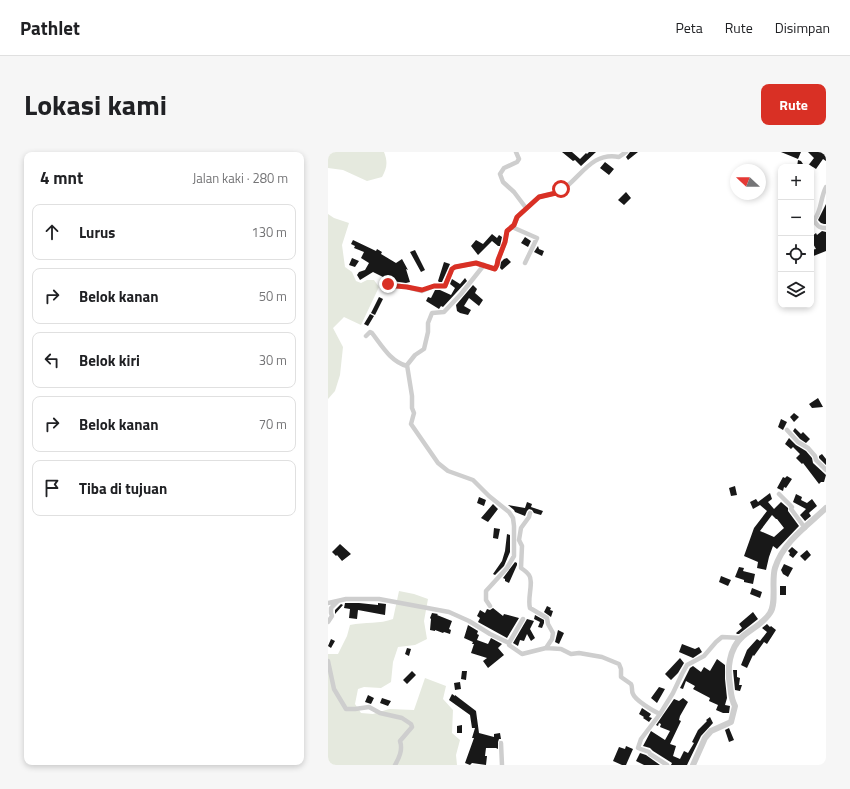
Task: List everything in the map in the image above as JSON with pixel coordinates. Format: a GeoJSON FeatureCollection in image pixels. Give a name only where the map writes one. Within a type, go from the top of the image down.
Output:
{"type":"FeatureCollection","features":[{"type":"Feature","properties":{"kind":"street"},"geometry":{"type":"LineString","coordinates":[[516,152],[519,159],[517,162],[504,168],[500,174],[503,182],[516,194],[526,208]]}},
{"type":"Feature","properties":{"kind":"street"},"geometry":{"type":"LineString","coordinates":[[386,280],[388,284],[391,285],[422,290],[434,286],[445,286],[452,269],[455,267],[476,263],[494,270],[496,269],[507,231],[512,227],[517,217],[526,208],[539,197],[556,193],[566,187],[598,156],[611,154],[619,157],[626,152]]}},
{"type":"Feature","properties":{"kind":"street"},"geometry":{"type":"LineString","coordinates":[[826,187],[819,215],[814,220],[817,226],[826,228]]}},
{"type":"Feature","properties":{"kind":"street"},"geometry":{"type":"LineString","coordinates":[[512,227],[537,238],[525,263]]}},
{"type":"Feature","properties":{"kind":"street"},"geometry":{"type":"LineString","coordinates":[[484,265],[464,291],[444,312],[432,313],[428,323],[428,332],[424,349],[413,356],[407,366],[412,396],[412,408],[414,413],[411,424],[432,455],[438,463],[448,471],[473,480],[489,496],[509,512],[513,518],[514,556],[507,568],[486,591],[486,600],[490,606]]}},
{"type":"Feature","properties":{"kind":"street"},"geometry":{"type":"LineString","coordinates":[[366,336],[370,332],[372,333],[382,348],[386,350],[390,356],[407,366]]}},
{"type":"Feature","properties":{"kind":"street"},"geometry":{"type":"LineString","coordinates":[[788,430],[798,442],[808,448],[815,456],[816,460],[826,470]]}},
{"type":"Feature","properties":{"kind":"street"},"geometry":{"type":"LineString","coordinates":[[779,494],[792,508],[791,509],[805,528]]}},
{"type":"Feature","properties":{"kind":"street"},"geometry":{"type":"LineString","coordinates":[[693,765],[705,738],[711,731],[731,722],[735,706],[732,700],[728,675],[730,658],[738,642],[771,613],[773,608],[773,582],[775,568],[786,546],[826,508]]}},
{"type":"Feature","properties":{"kind":"street"},"geometry":{"type":"LineString","coordinates":[[530,514],[521,528],[519,540],[522,546],[521,568],[527,572],[531,579],[529,594],[530,608],[547,618],[548,624],[553,633],[552,639],[546,648]]}},
{"type":"Feature","properties":{"kind":"street"},"geometry":{"type":"LineString","coordinates":[[328,603],[338,600],[379,599],[450,612],[509,643],[509,645],[522,654],[546,648],[561,650],[571,654],[579,653],[602,657],[618,664],[621,669],[621,677],[632,685],[632,693],[634,696],[645,706],[660,714]]}},
{"type":"Feature","properties":{"kind":"street"},"geometry":{"type":"LineString","coordinates":[[328,622],[332,616],[331,608],[338,600]]}},
{"type":"Feature","properties":{"kind":"street"},"geometry":{"type":"LineString","coordinates":[[509,643],[523,619]]}},
{"type":"Feature","properties":{"kind":"street"},"geometry":{"type":"LineString","coordinates":[[667,765],[649,752],[638,748],[641,739],[660,714],[673,693],[687,665],[704,656],[722,637],[742,638]]}},
{"type":"Feature","properties":{"kind":"street"},"geometry":{"type":"LineString","coordinates":[[328,661],[334,689],[346,709],[369,706],[380,713],[402,718],[411,724],[412,727],[400,741],[400,756],[395,765]]}},
{"type":"Feature","properties":{"kind":"street"},"geometry":{"type":"LineString","coordinates":[[501,743],[502,765]]}},
{"type":"Feature","properties":{"kind":"shaded area"},"geometry":{"type":"Polygon","coordinates":[[[328,152],[384,152],[386,168],[382,177],[367,181],[343,170],[328,168],[328,152]]]}},
{"type":"Feature","properties":{"kind":"shaded area"},"geometry":{"type":"Polygon","coordinates":[[[328,214],[334,218],[349,223],[342,245],[345,267],[352,272],[356,281],[361,283],[367,280],[374,280],[379,287],[361,325],[344,317],[333,328],[343,347],[340,375],[335,391],[328,399],[328,214]]]}},
{"type":"Feature","properties":{"kind":"shaded area"},"geometry":{"type":"Polygon","coordinates":[[[399,591],[428,599],[424,621],[427,639],[415,645],[398,647],[393,662],[391,682],[381,688],[364,687],[358,689],[355,704],[361,713],[373,714],[389,709],[414,710],[425,678],[446,686],[443,699],[453,710],[452,733],[460,740],[456,755],[457,765],[328,765],[328,654],[338,654],[347,636],[350,625],[383,622],[393,619],[399,591]]]}},
{"type":"Feature","properties":{"kind":"building"},"geometry":{"type":"Polygon","coordinates":[[[562,152],[572,152],[580,159],[586,153],[596,152],[581,166],[575,160],[573,161],[562,152]]]}},
{"type":"Feature","properties":{"kind":"building"},"geometry":{"type":"Polygon","coordinates":[[[630,152],[638,152],[628,160],[626,157],[630,152]]]}},
{"type":"Feature","properties":{"kind":"building"},"geometry":{"type":"Polygon","coordinates":[[[781,152],[801,152],[798,159],[781,152]]]}},
{"type":"Feature","properties":{"kind":"building"},"geometry":{"type":"Polygon","coordinates":[[[808,152],[826,152],[826,161],[823,159],[816,169],[814,168],[814,164],[809,164],[814,158],[808,152]]]}},
{"type":"Feature","properties":{"kind":"building"},"geometry":{"type":"Polygon","coordinates":[[[798,160],[803,164],[797,164],[798,160]]]}},
{"type":"Feature","properties":{"kind":"building"},"geometry":{"type":"Polygon","coordinates":[[[605,162],[614,169],[609,175],[600,168],[605,162]]]}},
{"type":"Feature","properties":{"kind":"building"},"geometry":{"type":"Polygon","coordinates":[[[626,192],[631,198],[624,205],[618,200],[626,192]]]}},
{"type":"Feature","properties":{"kind":"building"},"geometry":{"type":"Polygon","coordinates":[[[826,204],[826,224],[824,224],[818,220],[826,204]]]}},
{"type":"Feature","properties":{"kind":"building"},"geometry":{"type":"Polygon","coordinates":[[[822,231],[826,232],[826,251],[814,256],[814,249],[816,249],[814,245],[814,235],[816,233],[817,235],[822,231]]]}},
{"type":"Feature","properties":{"kind":"building"},"geometry":{"type":"Polygon","coordinates":[[[492,234],[497,238],[499,235],[502,237],[500,246],[492,241],[478,255],[471,246],[476,240],[483,244],[492,234]]]}},
{"type":"Feature","properties":{"kind":"building"},"geometry":{"type":"Polygon","coordinates":[[[525,237],[531,241],[528,247],[521,243],[525,237]]]}},
{"type":"Feature","properties":{"kind":"building"},"geometry":{"type":"Polygon","coordinates":[[[353,240],[376,251],[377,249],[382,252],[381,254],[396,263],[402,259],[408,270],[406,269],[410,282],[406,283],[392,281],[387,277],[383,277],[373,272],[360,280],[357,275],[359,272],[365,270],[369,263],[361,258],[364,252],[354,248],[355,246],[351,244],[353,240]]]}},
{"type":"Feature","properties":{"kind":"building"},"geometry":{"type":"Polygon","coordinates":[[[538,246],[539,249],[544,251],[542,256],[534,252],[538,246]]]}},
{"type":"Feature","properties":{"kind":"building"},"geometry":{"type":"Polygon","coordinates":[[[415,250],[425,270],[421,272],[410,252],[415,250]]]}},
{"type":"Feature","properties":{"kind":"building"},"geometry":{"type":"Polygon","coordinates":[[[352,258],[359,261],[355,267],[349,265],[352,258]]]}},
{"type":"Feature","properties":{"kind":"building"},"geometry":{"type":"Polygon","coordinates":[[[507,258],[511,262],[502,270],[500,268],[501,262],[507,258]]]}},
{"type":"Feature","properties":{"kind":"building"},"geometry":{"type":"Polygon","coordinates":[[[444,262],[450,264],[442,282],[439,282],[438,281],[444,262]]]}},
{"type":"Feature","properties":{"kind":"building"},"geometry":{"type":"Polygon","coordinates":[[[465,278],[467,281],[443,307],[441,306],[439,309],[426,301],[428,297],[431,298],[435,290],[440,290],[451,295],[455,288],[450,284],[452,279],[460,284],[465,278]]]}},
{"type":"Feature","properties":{"kind":"building"},"geometry":{"type":"Polygon","coordinates":[[[473,285],[477,289],[475,293],[483,300],[479,306],[469,298],[464,306],[471,310],[468,315],[460,313],[457,311],[456,305],[473,285]]]}},
{"type":"Feature","properties":{"kind":"building"},"geometry":{"type":"Polygon","coordinates":[[[379,297],[383,299],[375,315],[371,313],[379,297]]]}},
{"type":"Feature","properties":{"kind":"building"},"geometry":{"type":"Polygon","coordinates":[[[370,314],[374,316],[368,326],[364,324],[370,314]]]}},
{"type":"Feature","properties":{"kind":"building"},"geometry":{"type":"Polygon","coordinates":[[[818,398],[823,407],[812,408],[809,404],[818,398]]]}},
{"type":"Feature","properties":{"kind":"building"},"geometry":{"type":"Polygon","coordinates":[[[794,413],[799,417],[794,422],[790,417],[794,413]]]}},
{"type":"Feature","properties":{"kind":"building"},"geometry":{"type":"Polygon","coordinates":[[[781,419],[787,422],[783,430],[778,427],[781,419]]]}},
{"type":"Feature","properties":{"kind":"building"},"geometry":{"type":"Polygon","coordinates":[[[795,428],[801,434],[803,432],[810,439],[806,443],[793,431],[795,428]]]}},
{"type":"Feature","properties":{"kind":"building"},"geometry":{"type":"Polygon","coordinates":[[[789,438],[796,445],[806,451],[812,458],[813,463],[826,475],[824,482],[819,484],[803,463],[802,464],[796,458],[800,454],[793,447],[791,449],[785,444],[789,438]]]}},
{"type":"Feature","properties":{"kind":"building"},"geometry":{"type":"Polygon","coordinates":[[[822,454],[826,459],[826,465],[819,458],[822,454]]]}},
{"type":"Feature","properties":{"kind":"building"},"geometry":{"type":"Polygon","coordinates":[[[787,476],[792,479],[786,488],[784,487],[783,491],[777,488],[783,477],[785,478],[787,476]]]}},
{"type":"Feature","properties":{"kind":"building"},"geometry":{"type":"Polygon","coordinates":[[[735,486],[737,495],[731,496],[729,488],[735,486]]]}},
{"type":"Feature","properties":{"kind":"building"},"geometry":{"type":"Polygon","coordinates":[[[770,493],[772,499],[768,502],[774,509],[781,502],[788,508],[788,511],[799,526],[777,549],[773,546],[766,570],[757,568],[758,562],[744,556],[754,528],[767,511],[760,505],[753,509],[750,502],[756,499],[758,502],[770,493]],[[772,515],[760,531],[774,537],[784,528],[772,515]]]}},
{"type":"Feature","properties":{"kind":"building"},"geometry":{"type":"Polygon","coordinates":[[[796,494],[802,497],[801,500],[807,503],[812,499],[817,506],[809,513],[811,516],[805,521],[800,515],[806,509],[793,502],[796,494]]]}},
{"type":"Feature","properties":{"kind":"building"},"geometry":{"type":"Polygon","coordinates":[[[479,497],[486,500],[484,506],[477,503],[479,497]]]}},
{"type":"Feature","properties":{"kind":"building"},"geometry":{"type":"Polygon","coordinates":[[[527,502],[532,504],[531,507],[543,511],[541,515],[534,513],[529,509],[525,516],[515,512],[508,505],[525,508],[527,502]]]}},
{"type":"Feature","properties":{"kind":"building"},"geometry":{"type":"Polygon","coordinates":[[[493,504],[498,509],[488,522],[481,518],[493,504]]]}},
{"type":"Feature","properties":{"kind":"building"},"geometry":{"type":"Polygon","coordinates":[[[494,528],[500,529],[498,539],[493,538],[494,528]]]}},
{"type":"Feature","properties":{"kind":"building"},"geometry":{"type":"Polygon","coordinates":[[[507,534],[510,535],[510,552],[504,566],[495,575],[493,574],[502,561],[505,551],[507,534]]]}},
{"type":"Feature","properties":{"kind":"building"},"geometry":{"type":"Polygon","coordinates":[[[340,544],[351,554],[342,561],[332,552],[340,544]]]}},
{"type":"Feature","properties":{"kind":"building"},"geometry":{"type":"Polygon","coordinates":[[[792,547],[798,552],[793,558],[789,555],[790,553],[788,551],[792,547]]]}},
{"type":"Feature","properties":{"kind":"building"},"geometry":{"type":"Polygon","coordinates":[[[807,550],[811,555],[805,561],[800,556],[807,550]]]}},
{"type":"Feature","properties":{"kind":"building"},"geometry":{"type":"Polygon","coordinates":[[[515,562],[517,565],[509,583],[503,578],[515,562]]]}},
{"type":"Feature","properties":{"kind":"building"},"geometry":{"type":"Polygon","coordinates":[[[784,564],[793,568],[788,577],[783,574],[781,570],[784,564]]]}},
{"type":"Feature","properties":{"kind":"building"},"geometry":{"type":"Polygon","coordinates":[[[739,567],[744,568],[743,571],[755,574],[753,584],[744,582],[744,580],[735,577],[739,567]]]}},
{"type":"Feature","properties":{"kind":"building"},"geometry":{"type":"Polygon","coordinates":[[[721,576],[731,580],[728,586],[719,582],[721,576]]]}},
{"type":"Feature","properties":{"kind":"building"},"geometry":{"type":"Polygon","coordinates":[[[780,586],[786,586],[786,595],[780,595],[780,586]]]}},
{"type":"Feature","properties":{"kind":"building"},"geometry":{"type":"Polygon","coordinates":[[[752,588],[762,592],[760,598],[750,594],[752,588]]]}},
{"type":"Feature","properties":{"kind":"building"},"geometry":{"type":"Polygon","coordinates":[[[345,603],[386,604],[385,615],[358,610],[357,619],[349,618],[350,609],[344,608],[345,603]]]}},
{"type":"Feature","properties":{"kind":"building"},"geometry":{"type":"Polygon","coordinates":[[[341,604],[343,605],[335,614],[335,610],[341,604]]]}},
{"type":"Feature","properties":{"kind":"building"},"geometry":{"type":"Polygon","coordinates":[[[547,606],[553,611],[551,617],[544,612],[547,606]]]}},
{"type":"Feature","properties":{"kind":"building"},"geometry":{"type":"Polygon","coordinates":[[[493,608],[503,616],[504,614],[519,618],[507,638],[478,622],[480,618],[477,616],[480,610],[485,613],[487,609],[490,610],[493,608]]]}},
{"type":"Feature","properties":{"kind":"building"},"geometry":{"type":"Polygon","coordinates":[[[753,612],[758,619],[737,634],[736,633],[742,628],[739,624],[753,612]]]}},
{"type":"Feature","properties":{"kind":"building"},"geometry":{"type":"Polygon","coordinates":[[[432,613],[438,614],[437,615],[452,621],[449,629],[451,630],[450,634],[430,630],[430,618],[432,613]]]}},
{"type":"Feature","properties":{"kind":"building"},"geometry":{"type":"Polygon","coordinates":[[[535,615],[544,620],[542,628],[538,627],[540,622],[534,619],[535,615]]]}},
{"type":"Feature","properties":{"kind":"building"},"geometry":{"type":"Polygon","coordinates":[[[527,619],[534,621],[530,629],[535,638],[531,641],[527,634],[524,641],[520,640],[518,646],[513,643],[527,619]]]}},
{"type":"Feature","properties":{"kind":"building"},"geometry":{"type":"Polygon","coordinates":[[[767,624],[776,630],[767,644],[764,642],[754,656],[753,655],[747,668],[741,665],[747,650],[757,639],[760,641],[767,632],[762,628],[767,624]]]}},
{"type":"Feature","properties":{"kind":"building"},"geometry":{"type":"Polygon","coordinates":[[[468,625],[478,631],[477,634],[479,635],[477,640],[488,644],[491,638],[502,644],[498,648],[504,655],[488,668],[483,661],[487,658],[471,653],[474,644],[472,644],[473,642],[464,638],[468,625]]]}},
{"type":"Feature","properties":{"kind":"building"},"geometry":{"type":"Polygon","coordinates":[[[558,630],[564,633],[559,644],[555,642],[558,630]]]}},
{"type":"Feature","properties":{"kind":"building"},"geometry":{"type":"Polygon","coordinates":[[[331,639],[335,641],[331,648],[328,646],[331,639]]]}},
{"type":"Feature","properties":{"kind":"building"},"geometry":{"type":"Polygon","coordinates":[[[682,644],[695,649],[699,647],[702,652],[693,658],[679,652],[682,644]]]}},
{"type":"Feature","properties":{"kind":"building"},"geometry":{"type":"Polygon","coordinates":[[[407,648],[411,649],[409,656],[405,654],[407,648]]]}},
{"type":"Feature","properties":{"kind":"building"},"geometry":{"type":"Polygon","coordinates":[[[680,658],[684,663],[678,673],[671,680],[665,674],[680,658]]]}},
{"type":"Feature","properties":{"kind":"building"},"geometry":{"type":"Polygon","coordinates":[[[717,659],[725,665],[727,698],[725,705],[730,706],[729,713],[723,713],[716,710],[718,705],[709,701],[710,698],[693,689],[695,686],[686,681],[683,689],[680,688],[690,668],[693,666],[701,672],[704,667],[710,671],[717,659]]]}},
{"type":"Feature","properties":{"kind":"building"},"geometry":{"type":"Polygon","coordinates":[[[733,670],[737,670],[737,677],[740,678],[739,685],[742,685],[740,691],[735,690],[733,670]]]}},
{"type":"Feature","properties":{"kind":"building"},"geometry":{"type":"Polygon","coordinates":[[[412,671],[416,675],[407,684],[403,680],[412,671]]]}},
{"type":"Feature","properties":{"kind":"building"},"geometry":{"type":"Polygon","coordinates":[[[462,671],[467,671],[466,680],[461,679],[462,671]]]}},
{"type":"Feature","properties":{"kind":"building"},"geometry":{"type":"Polygon","coordinates":[[[460,682],[461,689],[455,690],[454,683],[460,682]]]}},
{"type":"Feature","properties":{"kind":"building"},"geometry":{"type":"Polygon","coordinates":[[[659,687],[665,689],[657,703],[651,698],[659,687]]]}},
{"type":"Feature","properties":{"kind":"building"},"geometry":{"type":"Polygon","coordinates":[[[452,694],[476,711],[479,733],[494,737],[494,734],[500,733],[501,739],[499,739],[498,742],[498,749],[486,748],[486,765],[472,763],[470,765],[465,763],[474,738],[472,738],[475,728],[472,728],[470,715],[449,700],[452,694]]]}},
{"type":"Feature","properties":{"kind":"building"},"geometry":{"type":"Polygon","coordinates":[[[368,695],[374,698],[371,704],[365,702],[368,695]]]}},
{"type":"Feature","properties":{"kind":"building"},"geometry":{"type":"Polygon","coordinates":[[[382,698],[391,701],[388,706],[380,703],[382,698]]]}},
{"type":"Feature","properties":{"kind":"building"},"geometry":{"type":"Polygon","coordinates":[[[683,698],[688,702],[680,716],[679,720],[681,721],[670,744],[676,746],[673,756],[680,759],[684,751],[688,753],[694,743],[692,742],[698,730],[707,721],[706,720],[710,717],[713,723],[701,736],[687,765],[671,765],[672,763],[650,748],[643,746],[651,731],[665,740],[670,731],[660,727],[661,724],[659,723],[658,726],[656,725],[674,699],[679,701],[683,698]]]}},
{"type":"Feature","properties":{"kind":"building"},"geometry":{"type":"Polygon","coordinates":[[[642,708],[651,714],[649,717],[652,718],[649,722],[639,714],[642,708]]]}},
{"type":"Feature","properties":{"kind":"building"},"geometry":{"type":"Polygon","coordinates":[[[462,725],[462,733],[457,733],[457,726],[462,725]]]}},
{"type":"Feature","properties":{"kind":"building"},"geometry":{"type":"Polygon","coordinates":[[[729,728],[734,740],[729,742],[725,730],[729,728]]]}},
{"type":"Feature","properties":{"kind":"building"},"geometry":{"type":"Polygon","coordinates":[[[626,746],[633,749],[626,765],[613,761],[619,747],[625,749],[626,746]]]}},
{"type":"Feature","properties":{"kind":"building"},"geometry":{"type":"Polygon","coordinates":[[[640,753],[646,755],[660,765],[644,765],[636,761],[640,753]]]}},
{"type":"Feature","properties":{"kind":"route"},"geometry":{"type":"LineString","coordinates":[[388,284],[422,290],[434,286],[445,286],[452,269],[455,267],[476,263],[494,270],[497,268],[507,231],[514,225],[517,217],[539,197],[556,193],[561,189]]}}]}
